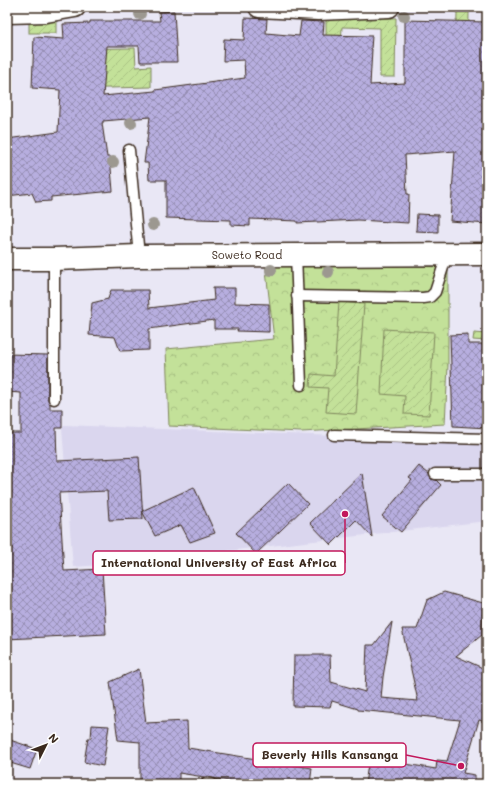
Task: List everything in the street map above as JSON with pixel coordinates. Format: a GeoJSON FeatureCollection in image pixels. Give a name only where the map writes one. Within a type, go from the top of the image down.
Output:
{"type":"FeatureCollection","features":[{"type":"Feature","properties":{"kind":"street"},"geometry":{"type":"LineString","coordinates":[[7,13],[46,12],[75,7]]}},
{"type":"Feature","properties":{"kind":"street"},"geometry":{"type":"LineString","coordinates":[[259,7],[318,10],[389,7]]}},
{"type":"Feature","properties":{"kind":"street","name":"Soweto Road"},"geometry":{"type":"LineString","coordinates":[[7,259],[139,256],[487,254]]}},
{"type":"Feature","properties":{"kind":"lane"},"geometry":{"type":"LineString","coordinates":[[129,150],[139,256]]}},
{"type":"Feature","properties":{"kind":"lane"},"geometry":{"type":"LineString","coordinates":[[297,296],[430,297],[435,292],[447,254]]}},
{"type":"Feature","properties":{"kind":"lane"},"geometry":{"type":"LineString","coordinates":[[296,255],[301,385]]}},
{"type":"Feature","properties":{"kind":"lane"},"geometry":{"type":"LineString","coordinates":[[54,259],[54,400]]}},
{"type":"Feature","properties":{"kind":"lane"},"geometry":{"type":"LineString","coordinates":[[334,435],[487,439]]}},
{"type":"Feature","properties":{"kind":"lane"},"geometry":{"type":"LineString","coordinates":[[435,474],[487,474]]}},
{"type":"Feature","properties":{"kind":"shaded area"},"geometry":{"type":"Polygon","coordinates":[[[64,425],[487,442],[487,521],[114,564],[73,567],[62,428],[64,425]]]}},
{"type":"Feature","properties":{"kind":"green space"},"geometry":{"type":"Polygon","coordinates":[[[457,12],[469,12],[468,71],[456,71],[457,12]]]}},
{"type":"Feature","properties":{"kind":"green space"},"geometry":{"type":"Polygon","coordinates":[[[326,16],[396,18],[395,77],[380,77],[380,28],[342,27],[341,44],[326,43],[326,16]]]}},
{"type":"Feature","properties":{"kind":"green space"},"geometry":{"type":"Polygon","coordinates":[[[29,19],[56,19],[56,33],[29,33],[29,19]]]}},
{"type":"Feature","properties":{"kind":"green space"},"geometry":{"type":"Polygon","coordinates":[[[135,48],[136,67],[151,66],[151,87],[67,89],[66,49],[135,48]]]}},
{"type":"Feature","properties":{"kind":"green space"},"geometry":{"type":"Polygon","coordinates":[[[265,263],[448,267],[448,366],[445,424],[301,432],[169,426],[166,349],[274,339],[265,263]]]}},
{"type":"Feature","properties":{"kind":"green space"},"geometry":{"type":"Polygon","coordinates":[[[339,302],[364,304],[356,414],[326,412],[328,388],[310,387],[311,374],[334,376],[339,302]]]}},
{"type":"Feature","properties":{"kind":"green space"},"geometry":{"type":"Polygon","coordinates":[[[384,329],[434,332],[429,415],[404,414],[405,396],[381,394],[384,329]]]}},
{"type":"Feature","properties":{"kind":"green space"},"geometry":{"type":"Polygon","coordinates":[[[474,333],[487,334],[487,347],[486,341],[473,340],[474,333]]]}},
{"type":"Feature","properties":{"kind":"building"},"geometry":{"type":"Polygon","coordinates":[[[174,11],[177,62],[140,62],[139,46],[107,46],[103,96],[155,91],[245,78],[244,60],[223,61],[224,39],[244,40],[245,18],[267,19],[266,33],[299,36],[301,21],[324,22],[323,35],[372,36],[370,85],[405,83],[405,20],[487,22],[487,224],[450,221],[455,151],[405,155],[407,194],[409,194],[408,223],[358,220],[297,223],[297,221],[250,219],[250,226],[231,225],[231,220],[166,218],[166,180],[149,180],[148,163],[144,163],[150,117],[103,121],[102,123],[107,157],[110,157],[113,191],[51,197],[51,201],[36,202],[32,193],[7,196],[7,139],[58,132],[60,90],[32,88],[34,37],[64,39],[63,24],[90,23],[90,21],[160,21],[159,12],[174,11]]]}},
{"type":"Feature","properties":{"kind":"building"},"geometry":{"type":"Polygon","coordinates":[[[417,214],[438,215],[438,232],[416,231],[417,214]]]}},
{"type":"Feature","properties":{"kind":"building"},"geometry":{"type":"Polygon","coordinates":[[[213,288],[235,288],[235,303],[269,304],[269,332],[237,331],[238,329],[214,329],[214,320],[149,329],[149,350],[120,351],[115,337],[89,335],[92,303],[108,299],[111,290],[148,290],[149,308],[214,300],[213,288]]]}},
{"type":"Feature","properties":{"kind":"building"},"geometry":{"type":"Polygon","coordinates":[[[468,334],[468,344],[483,344],[483,353],[487,353],[487,428],[453,426],[450,335],[468,334]]]}},
{"type":"Feature","properties":{"kind":"building"},"geometry":{"type":"Polygon","coordinates":[[[7,354],[48,355],[48,399],[50,409],[62,409],[62,428],[56,428],[57,461],[139,457],[143,519],[109,520],[107,491],[59,493],[64,571],[102,569],[106,634],[7,639],[7,433],[21,433],[21,393],[7,392],[7,354]]]}},
{"type":"Feature","properties":{"kind":"building"},"geometry":{"type":"Polygon","coordinates":[[[419,466],[429,474],[431,479],[436,480],[441,485],[401,532],[382,516],[412,480],[409,478],[419,466]]]}},
{"type":"Feature","properties":{"kind":"building"},"geometry":{"type":"Polygon","coordinates":[[[362,473],[372,537],[356,520],[331,545],[310,523],[362,473]]]}},
{"type":"Feature","properties":{"kind":"building"},"geometry":{"type":"Polygon","coordinates":[[[288,483],[308,504],[256,554],[236,533],[288,483]]]}},
{"type":"Feature","properties":{"kind":"building"},"geometry":{"type":"Polygon","coordinates":[[[194,487],[215,533],[190,542],[181,525],[155,536],[142,511],[194,487]]]}},
{"type":"Feature","properties":{"kind":"building"},"geometry":{"type":"Polygon","coordinates":[[[444,592],[483,603],[482,635],[456,656],[487,670],[487,723],[479,720],[463,773],[475,775],[475,784],[365,784],[369,758],[436,769],[437,760],[447,761],[460,720],[358,710],[332,701],[330,707],[293,706],[294,655],[330,655],[331,682],[365,692],[367,645],[374,645],[392,622],[381,698],[418,701],[402,629],[417,629],[427,600],[444,592]]]}},
{"type":"Feature","properties":{"kind":"building"},"geometry":{"type":"Polygon","coordinates":[[[139,669],[146,723],[187,721],[188,748],[312,768],[310,784],[249,784],[179,773],[179,784],[140,784],[140,742],[118,740],[110,682],[139,669]]]}},
{"type":"Feature","properties":{"kind":"building"},"geometry":{"type":"Polygon","coordinates":[[[92,725],[109,726],[103,766],[84,762],[88,738],[91,738],[92,725]]]}},
{"type":"Feature","properties":{"kind":"building"},"geometry":{"type":"Polygon","coordinates":[[[7,739],[37,749],[30,769],[7,762],[7,739]]]}},
{"type":"Feature","properties":{"kind":"place","name":"International University of East Africa"},"geometry":{"type":"Point","coordinates":[345,514]}},
{"type":"Feature","properties":{"kind":"place","name":"Beverly Hills Kansanga"},"geometry":{"type":"Point","coordinates":[461,766]}}]}
